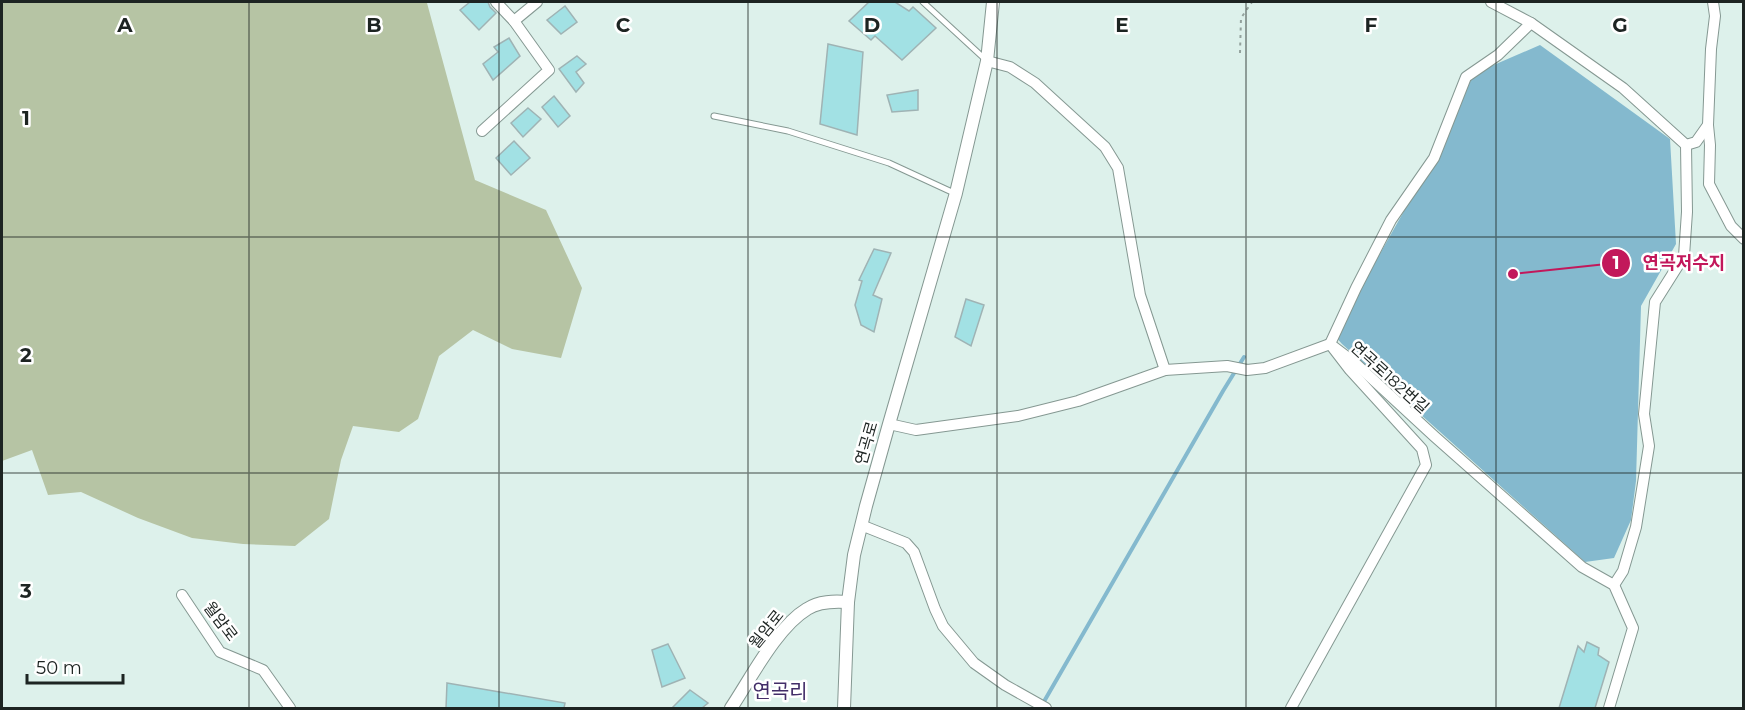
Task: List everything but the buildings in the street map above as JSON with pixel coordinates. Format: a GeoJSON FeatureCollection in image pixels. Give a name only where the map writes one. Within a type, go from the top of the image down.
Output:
{"type":"FeatureCollection","features":[{"type":"Feature","properties":{"kind":"street"},"geometry":{"type":"LineString","coordinates":[[482,131],[549,70],[514,21],[496,2]]}},
{"type":"Feature","properties":{"kind":"street"},"geometry":{"type":"LineString","coordinates":[[514,21],[537,2]]}},
{"type":"Feature","properties":{"kind":"street","name":"연곡로"},"geometry":{"type":"LineString","coordinates":[[844,708],[848,602],[861,525],[888,424],[956,193],[987,61],[993,2]]}},
{"type":"Feature","properties":{"kind":"street"},"geometry":{"type":"LineString","coordinates":[[1491,2],[1531,23],[1623,88],[1686,145],[1687,212],[1684,256],[1654,302],[1644,414],[1649,446],[1636,527],[1623,571],[1614,585],[1633,628],[1609,708]]}},
{"type":"Feature","properties":{"kind":"street"},"geometry":{"type":"LineString","coordinates":[[1713,2],[1715,16],[1711,50],[1708,184],[1731,226],[1743,239]]}},
{"type":"Feature","properties":{"kind":"street"},"geometry":{"type":"LineString","coordinates":[[1291,708],[1426,465],[1422,449],[1350,370],[1330,344],[1391,220],[1434,158],[1466,77],[1498,55],[1531,23]]}},
{"type":"Feature","properties":{"kind":"street"},"geometry":{"type":"LineString","coordinates":[[987,61],[1010,67],[1035,83],[1105,147],[1118,168],[1140,295],[1165,370]]}},
{"type":"Feature","properties":{"kind":"street"},"geometry":{"type":"LineString","coordinates":[[1686,145],[1696,142],[1708,124]]}},
{"type":"Feature","properties":{"kind":"street","name":"연곡로182번길"},"geometry":{"type":"LineString","coordinates":[[888,424],[916,430],[1018,416],[1078,401],[1165,370],[1227,366],[1247,370],[1265,368],[1330,344],[1355,363],[1582,567],[1614,585]]}},
{"type":"Feature","properties":{"kind":"street"},"geometry":{"type":"LineString","coordinates":[[861,525],[906,543],[914,552],[934,609],[943,626],[974,663],[1005,685],[1042,706]]}},
{"type":"Feature","properties":{"kind":"street","name":"월암로"},"geometry":{"type":"LineString","coordinates":[[182,596],[220,652],[263,670],[290,708]]}},
{"type":"Feature","properties":{"kind":"street","name":"월암로"},"geometry":{"type":"LineString","coordinates":[[731,708],[770,648],[791,621],[808,608],[822,603],[848,602]]}},
{"type":"Feature","properties":{"kind":"lane"},"geometry":{"type":"LineString","coordinates":[[923,2],[987,61]]}},
{"type":"Feature","properties":{"kind":"lane"},"geometry":{"type":"LineString","coordinates":[[714,116],[788,131],[878,159],[956,193]]}},
{"type":"Feature","properties":{"kind":"path"},"geometry":{"type":"LineString","coordinates":[[1240,53],[1241,18],[1252,2]]}},
{"type":"Feature","properties":{"kind":"green space"},"geometry":{"type":"Polygon","coordinates":[[[2,2],[427,3],[475,180],[546,210],[582,288],[561,358],[512,349],[473,330],[439,356],[418,419],[399,432],[353,426],[341,460],[329,519],[295,546],[243,544],[192,538],[138,518],[81,492],[48,495],[32,450],[2,461],[2,2]]]}},
{"type":"Feature","properties":{"kind":"water"},"geometry":{"type":"Polygon","coordinates":[[[1540,45],[1670,139],[1676,244],[1641,306],[1636,481],[1631,520],[1614,558],[1585,562],[1334,335],[1434,158],[1466,77],[1540,45]]]}},
{"type":"Feature","properties":{"kind":"waterway"},"geometry":{"type":"LineString","coordinates":[[1042,705],[1244,357]]}},
{"type":"Feature","properties":{"kind":"place","name":"연곡저수지"},"geometry":{"type":"Point","coordinates":[1513,274]}},
{"type":"Feature","properties":{"kind":"district","name":"연곡리"},"geometry":{"type":"Point","coordinates":[780,691]}}]}
